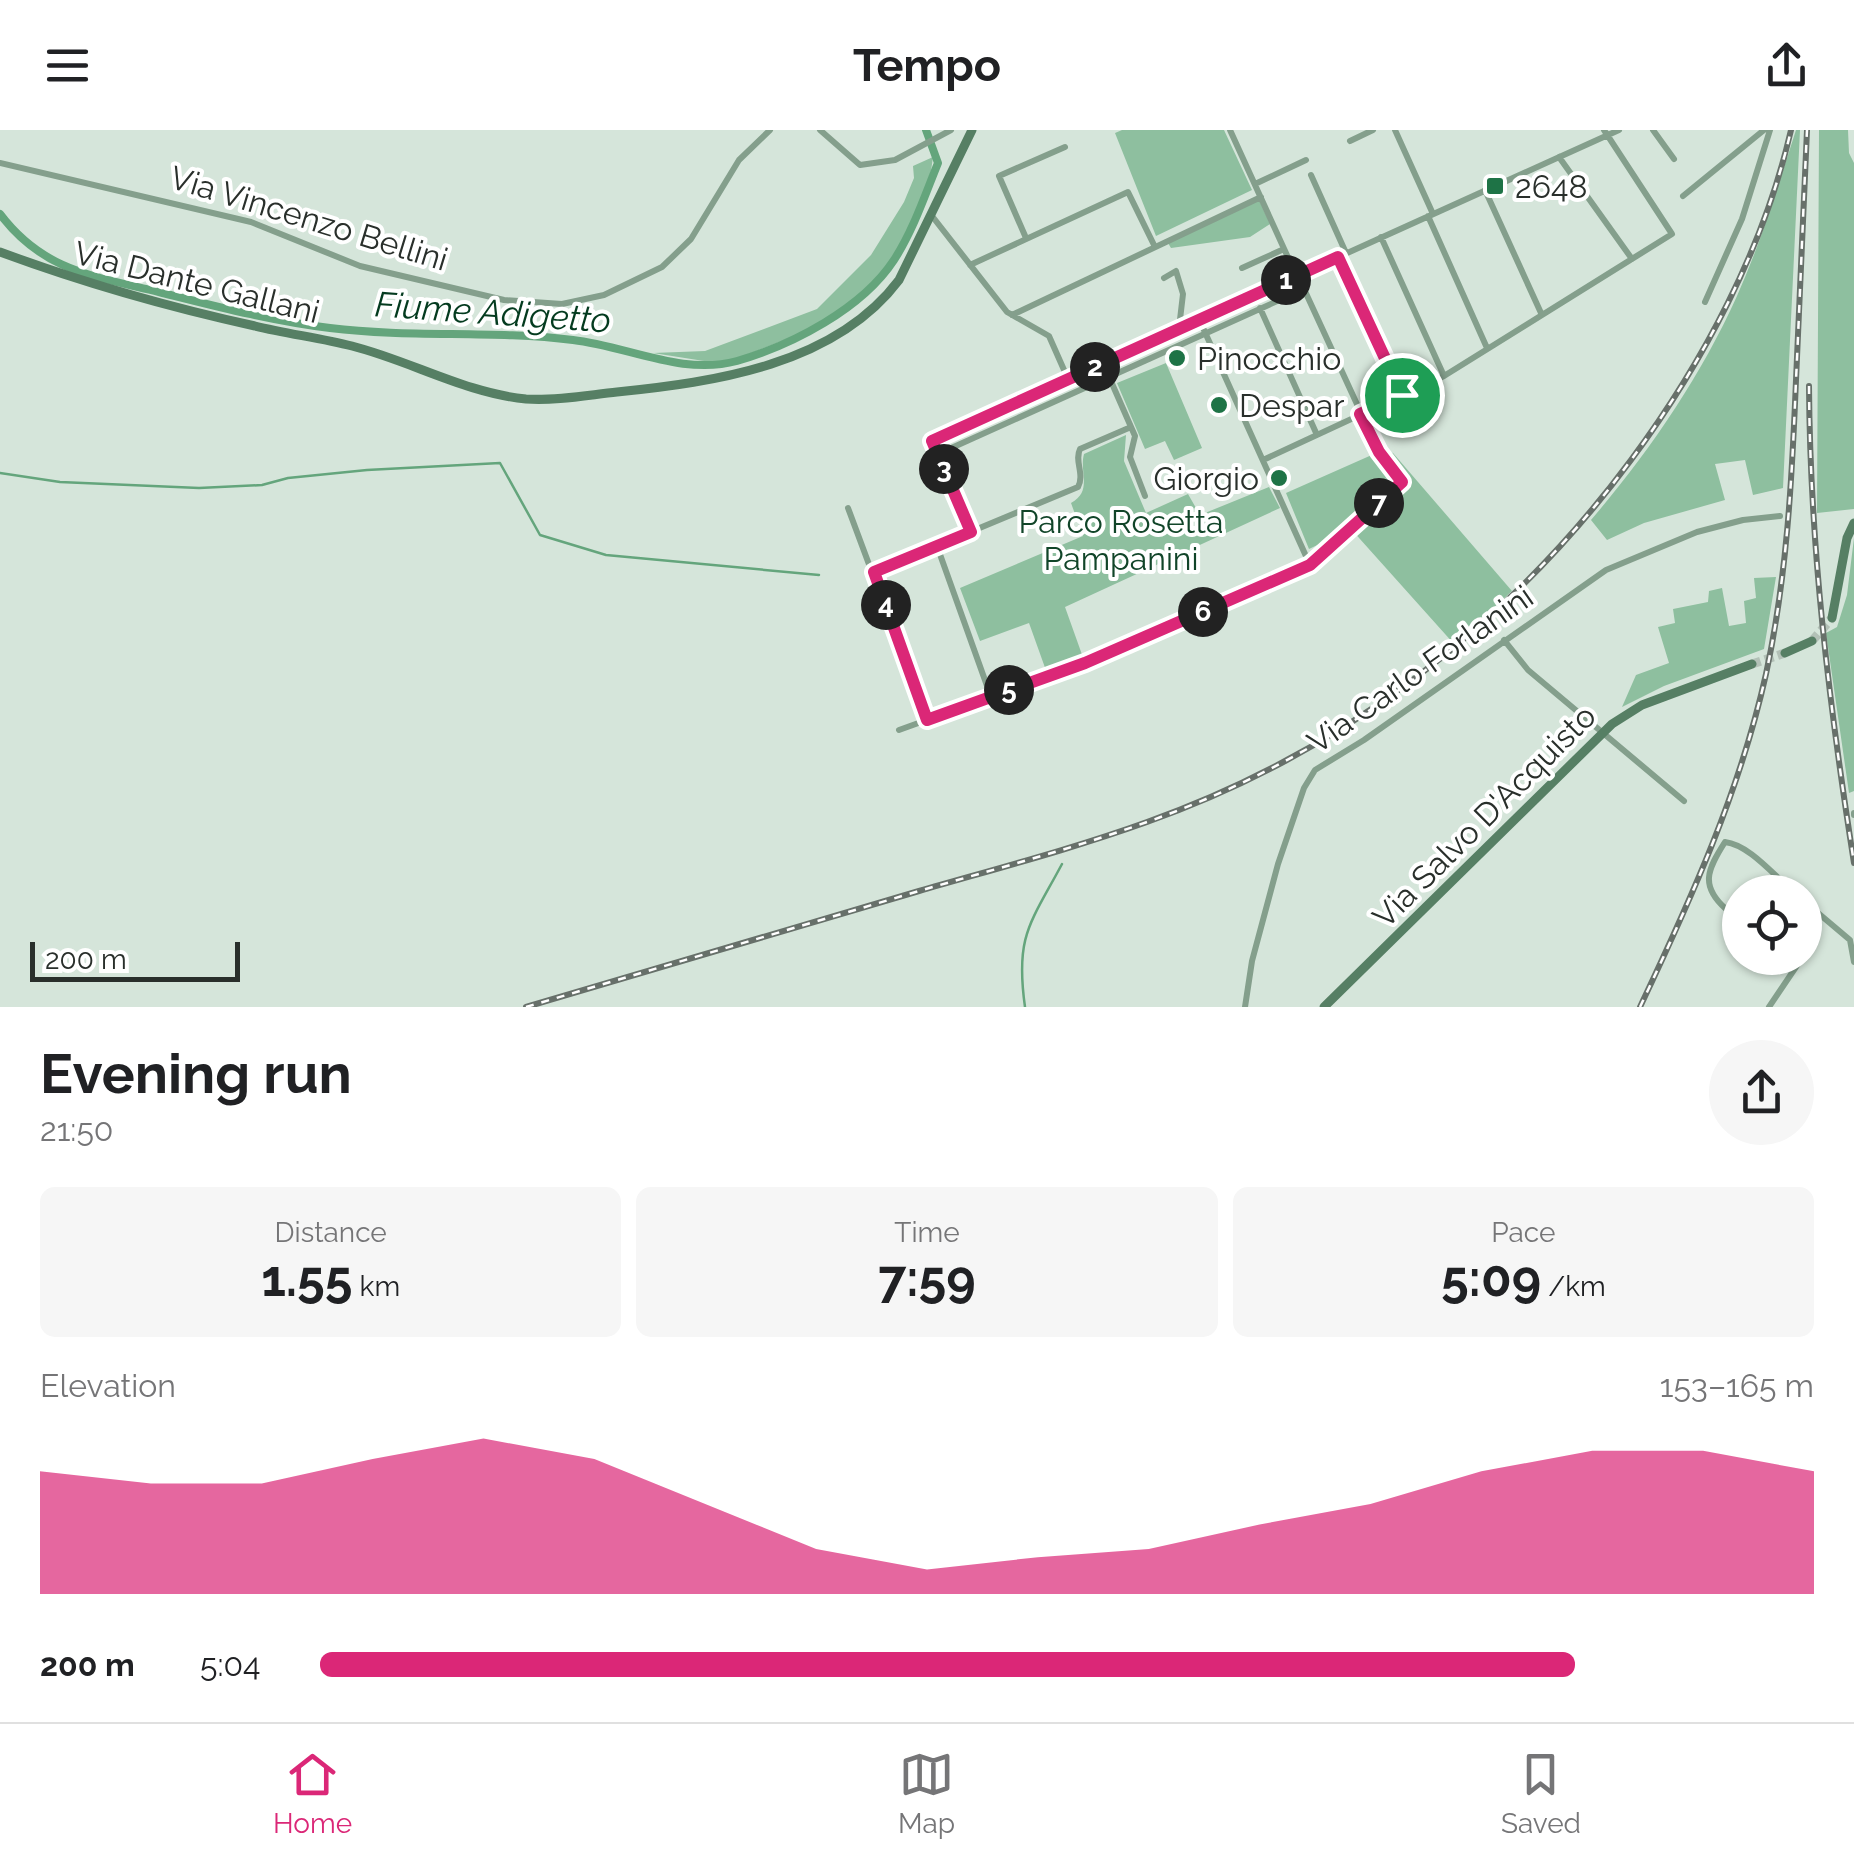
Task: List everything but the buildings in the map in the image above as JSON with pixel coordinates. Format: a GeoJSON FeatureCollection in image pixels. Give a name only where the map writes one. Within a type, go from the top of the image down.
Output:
{"type":"FeatureCollection","features":[{"type":"Feature","properties":{"kind":"street","name":"Via Vincenzo Bellini"},"geometry":{"type":"LineString","coordinates":[[0,163],[251,222],[360,266],[504,300],[562,304],[604,295],[662,267],[690,238],[740,160],[770,130]]}},
{"type":"Feature","properties":{"kind":"street"},"geometry":{"type":"LineString","coordinates":[[820,130],[860,166],[895,160],[951,130]]}},
{"type":"Feature","properties":{"kind":"street","name":"Via Dante Gallani"},"geometry":{"type":"LineString","coordinates":[[0,252],[75,280],[136,297],[256,327],[350,345],[409,362],[470,388],[532,400],[714,380],[761,369],[802,350],[846,328],[886,298],[932,216],[972,130]]}},
{"type":"Feature","properties":{"kind":"street"},"geometry":{"type":"LineString","coordinates":[[1230,130],[1296,275]]}},
{"type":"Feature","properties":{"kind":"street"},"geometry":{"type":"LineString","coordinates":[[1350,140],[1374,130]]}},
{"type":"Feature","properties":{"kind":"street"},"geometry":{"type":"LineString","coordinates":[[1395,130],[1487,348]]}},
{"type":"Feature","properties":{"kind":"street"},"geometry":{"type":"LineString","coordinates":[[971,532],[932,441],[1559,157],[1606,132],[1619,130]]}},
{"type":"Feature","properties":{"kind":"street"},"geometry":{"type":"LineString","coordinates":[[1653,130],[1674,159]]}},
{"type":"Feature","properties":{"kind":"street"},"geometry":{"type":"LineString","coordinates":[[1683,196],[1767,130]]}},
{"type":"Feature","properties":{"kind":"street"},"geometry":{"type":"LineString","coordinates":[[1705,302],[1742,219],[1767,130]]}},
{"type":"Feature","properties":{"kind":"street"},"geometry":{"type":"LineString","coordinates":[[1263,460],[1444,376],[1672,234],[1606,132]]}},
{"type":"Feature","properties":{"kind":"street"},"geometry":{"type":"LineString","coordinates":[[1026,238],[999,176],[1065,147]]}},
{"type":"Feature","properties":{"kind":"street"},"geometry":{"type":"LineString","coordinates":[[1559,157],[1632,259]]}},
{"type":"Feature","properties":{"kind":"street"},"geometry":{"type":"LineString","coordinates":[[1255,184],[1306,160]]}},
{"type":"Feature","properties":{"kind":"street"},"geometry":{"type":"LineString","coordinates":[[1311,175],[1346,253]]}},
{"type":"Feature","properties":{"kind":"street"},"geometry":{"type":"LineString","coordinates":[[1485,190],[1541,313]]}},
{"type":"Feature","properties":{"kind":"street"},"geometry":{"type":"LineString","coordinates":[[970,265],[1128,192],[1154,245]]}},
{"type":"Feature","properties":{"kind":"street"},"geometry":{"type":"LineString","coordinates":[[1012,315],[1261,197]]}},
{"type":"Feature","properties":{"kind":"street"},"geometry":{"type":"LineString","coordinates":[[932,216],[1007,312],[1050,336],[1068,379]]}},
{"type":"Feature","properties":{"kind":"street"},"geometry":{"type":"LineString","coordinates":[[1381,237],[1444,376]]}},
{"type":"Feature","properties":{"kind":"street"},"geometry":{"type":"LineString","coordinates":[[1242,268],[1284,249]]}},
{"type":"Feature","properties":{"kind":"street"},"geometry":{"type":"LineString","coordinates":[[1338,257],[1402,395]]}},
{"type":"Feature","properties":{"kind":"street"},"geometry":{"type":"LineString","coordinates":[[1164,278],[1176,271],[1183,294],[1178,329]]}},
{"type":"Feature","properties":{"kind":"street"},"geometry":{"type":"LineString","coordinates":[[899,730],[1085,663],[1310,565],[1402,482],[1379,452],[1304,289],[938,454]]}},
{"type":"Feature","properties":{"kind":"street"},"geometry":{"type":"LineString","coordinates":[[1258,292],[1257,310],[1317,436]]}},
{"type":"Feature","properties":{"kind":"street"},"geometry":{"type":"LineString","coordinates":[[1199,319],[1310,565]]}},
{"type":"Feature","properties":{"kind":"street"},"geometry":{"type":"LineString","coordinates":[[1103,363],[1135,436],[1130,457],[1144,496]]}},
{"type":"Feature","properties":{"kind":"street"},"geometry":{"type":"LineString","coordinates":[[1006,407],[1012,420]]}},
{"type":"Feature","properties":{"kind":"street"},"geometry":{"type":"LineString","coordinates":[[874,572],[1078,487],[1080,449],[1131,427]]}},
{"type":"Feature","properties":{"kind":"street"},"geometry":{"type":"LineString","coordinates":[[848,508],[927,720]]}},
{"type":"Feature","properties":{"kind":"street","name":"Via Carlo Forlanini"},"geometry":{"type":"LineString","coordinates":[[1245,1007],[1263,916],[1311,775],[1600,574],[1634,556],[1697,532],[1743,520],[1780,516]]}},
{"type":"Feature","properties":{"kind":"street"},"geometry":{"type":"LineString","coordinates":[[1832,618],[1853,526]]}},
{"type":"Feature","properties":{"kind":"street"},"geometry":{"type":"LineString","coordinates":[[937,546],[991,697]]}},
{"type":"Feature","properties":{"kind":"street"},"geometry":{"type":"LineString","coordinates":[[1504,640],[1528,670],[1684,801]]}},
{"type":"Feature","properties":{"kind":"street"},"geometry":{"type":"LineString","coordinates":[[1785,652],[1812,641]]}},
{"type":"Feature","properties":{"kind":"street","name":"Via Salvo D'Acquisto"},"geometry":{"type":"LineString","coordinates":[[1324,1007],[1603,732],[1642,705],[1752,664]]}},
{"type":"Feature","properties":{"kind":"street"},"geometry":{"type":"LineString","coordinates":[[1722,906],[1712,897],[1708,881],[1725,842],[1733,843],[1774,875]]}},
{"type":"Feature","properties":{"kind":"street"},"geometry":{"type":"LineString","coordinates":[[1822,916],[1850,940],[1854,962]]}},
{"type":"Feature","properties":{"kind":"street"},"geometry":{"type":"LineString","coordinates":[[1769,1007],[1791,975]]}},
{"type":"Feature","properties":{"kind":"green space"},"geometry":{"type":"Polygon","coordinates":[[[1224,130],[1252,190],[1156,236],[1115,133],[1224,130]]]}},
{"type":"Feature","properties":{"kind":"green space"},"geometry":{"type":"Polygon","coordinates":[[[1796,130],[1800,130],[1783,488],[1753,495],[1745,460],[1715,464],[1725,500],[1644,523],[1607,540],[1591,520],[1672,413],[1707,356],[1754,255],[1796,130]]]}},
{"type":"Feature","properties":{"kind":"green space"},"geometry":{"type":"Polygon","coordinates":[[[1819,130],[1848,130],[1849,153],[1854,163],[1854,509],[1817,513],[1819,130]]]}},
{"type":"Feature","properties":{"kind":"green space"},"geometry":{"type":"Polygon","coordinates":[[[933,157],[908,234],[889,265],[852,308],[820,326],[723,364],[653,353],[705,351],[817,309],[871,255],[904,202],[914,178],[913,166],[933,157]]]}},
{"type":"Feature","properties":{"kind":"green space"},"geometry":{"type":"Polygon","coordinates":[[[1259,200],[1270,224],[1250,237],[1171,248],[1168,243],[1259,200]]]}},
{"type":"Feature","properties":{"kind":"green space"},"geometry":{"type":"Polygon","coordinates":[[[1166,363],[1202,448],[1174,460],[1165,441],[1145,449],[1117,383],[1166,363]]]}},
{"type":"Feature","properties":{"kind":"green space","name":"Parco Rosetta Pampanini"},"geometry":{"type":"Polygon","coordinates":[[[1126,435],[1124,461],[1146,513],[1188,494],[1200,515],[1269,487],[1280,508],[1065,607],[1085,663],[1048,676],[1029,623],[980,641],[960,588],[1083,536],[1071,503],[1082,493],[1084,454],[1126,435]]]}},
{"type":"Feature","properties":{"kind":"green space"},"geometry":{"type":"Polygon","coordinates":[[[1383,450],[1393,453],[1512,591],[1454,644],[1351,529],[1309,549],[1286,493],[1383,450]]]}},
{"type":"Feature","properties":{"kind":"green space"},"geometry":{"type":"Polygon","coordinates":[[[1854,538],[1854,791],[1849,793],[1826,633],[1837,627],[1847,595],[1854,538]]]}},
{"type":"Feature","properties":{"kind":"green space"},"geometry":{"type":"Polygon","coordinates":[[[1776,577],[1764,649],[1664,686],[1622,707],[1636,675],[1669,663],[1658,627],[1675,623],[1673,609],[1708,602],[1709,591],[1722,588],[1729,626],[1746,623],[1744,601],[1756,598],[1754,578],[1776,577]]]}},
{"type":"Feature","properties":{"kind":"waterway","name":"Fiume Adigetto"},"geometry":{"type":"LineString","coordinates":[[0,214],[34,248],[71,268],[265,317],[360,331],[573,340],[675,363],[716,365],[758,354],[802,335],[845,309],[880,278],[907,237],[938,163],[926,130]]}},
{"type":"Feature","properties":{"kind":"waterway"},"geometry":{"type":"LineString","coordinates":[[0,473],[60,482],[199,488],[262,485],[288,478],[367,470],[500,463],[540,535],[606,555],[819,575]]}},
{"type":"Feature","properties":{"kind":"waterway"},"geometry":{"type":"LineString","coordinates":[[1025,1007],[1024,946],[1041,902],[1062,864]]}},
{"type":"Feature","properties":{"kind":"tunnel"},"geometry":{"type":"LineString","coordinates":[[1812,641],[1832,618]]}},
{"type":"Feature","properties":{"kind":"tunnel"},"geometry":{"type":"LineString","coordinates":[[1752,664],[1785,653]]}},
{"type":"Feature","properties":{"kind":"railway"},"geometry":{"type":"LineString","coordinates":[[526,1007],[1119,832],[1219,793],[1288,760],[1353,721],[1416,677],[1531,577],[1631,460],[1683,384],[1728,303],[1765,218],[1791,130]]}},
{"type":"Feature","properties":{"kind":"railway"},"geometry":{"type":"LineString","coordinates":[[1640,1007],[1728,802],[1755,717],[1773,638],[1790,491],[1807,130]]}},
{"type":"Feature","properties":{"kind":"railway"},"geometry":{"type":"LineString","coordinates":[[1809,386],[1822,625],[1854,863]]}},
{"type":"Feature","properties":{"kind":"place","name":"2648"},"geometry":{"type":"Point","coordinates":[1495,186]}},
{"type":"Feature","properties":{"kind":"place","name":"Pinocchio"},"geometry":{"type":"Point","coordinates":[1177,358]}},
{"type":"Feature","properties":{"kind":"place","name":"Despar"},"geometry":{"type":"Point","coordinates":[1219,405]}},
{"type":"Feature","properties":{"kind":"place","name":"Giorgio"},"geometry":{"type":"Point","coordinates":[1279,478]}},
{"type":"Feature","properties":{"kind":"route"},"geometry":{"type":"LineString","coordinates":[[1338,257],[1402,395],[1360,414],[1379,452],[1402,482],[1310,565],[1085,663],[927,720],[874,572],[971,532],[932,441],[1338,257]]}}]}
